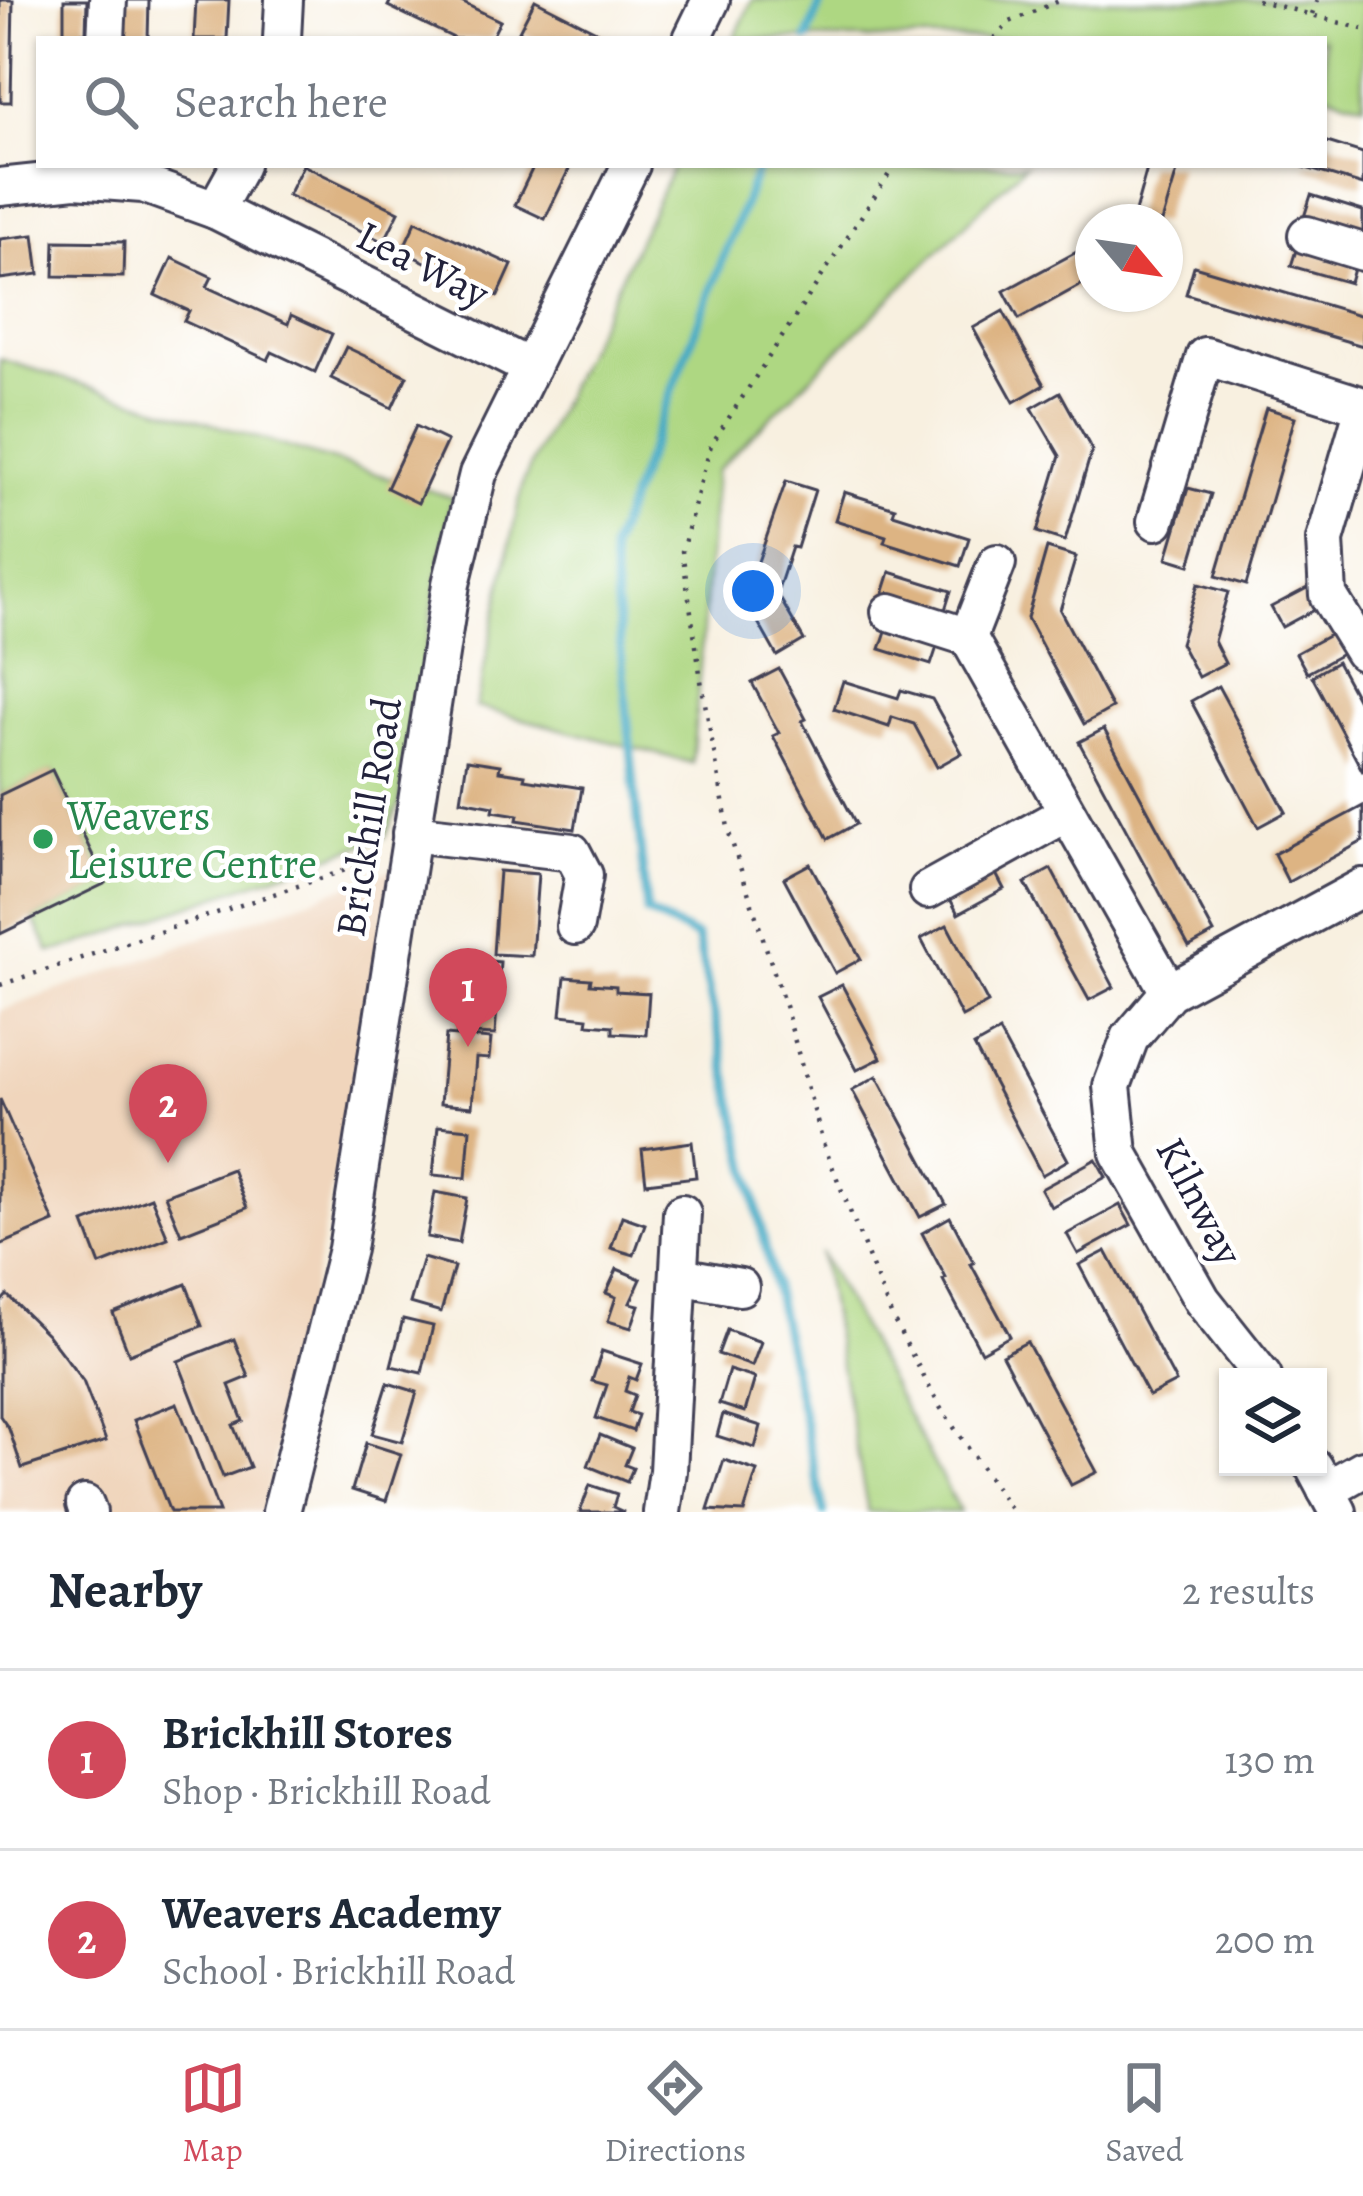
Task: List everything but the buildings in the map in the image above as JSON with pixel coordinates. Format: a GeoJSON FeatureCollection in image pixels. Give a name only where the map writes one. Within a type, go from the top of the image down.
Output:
{"type":"FeatureCollection","features":[{"type":"Feature","properties":{"kind":"street"},"geometry":{"type":"LineString","coordinates":[[106,36],[108,0]]}},
{"type":"Feature","properties":{"kind":"street"},"geometry":{"type":"LineString","coordinates":[[282,36],[284,0]]}},
{"type":"Feature","properties":{"kind":"street"},"geometry":{"type":"LineString","coordinates":[[693,36],[711,0]]}},
{"type":"Feature","properties":{"kind":"street"},"geometry":{"type":"LineString","coordinates":[[215,210],[238,168]]}},
{"type":"Feature","properties":{"kind":"street","name":"Brickhill Road"},"geometry":{"type":"LineString","coordinates":[[281,1512],[347,1249],[452,584],[478,474],[630,168]]}},
{"type":"Feature","properties":{"kind":"street","name":"Lea Way"},"geometry":{"type":"LineString","coordinates":[[0,187],[75,179],[143,184],[215,210],[531,368]]}},
{"type":"Feature","properties":{"kind":"street"},"geometry":{"type":"LineString","coordinates":[[1307,235],[1363,252]]}},
{"type":"Feature","properties":{"kind":"street"},"geometry":{"type":"LineString","coordinates":[[1156,521],[1205,356],[1363,408],[1325,540],[1328,595],[1363,652]]}},
{"type":"Feature","properties":{"kind":"street"},"geometry":{"type":"LineString","coordinates":[[968,637],[997,563]]}},
{"type":"Feature","properties":{"kind":"street"},"geometry":{"type":"LineString","coordinates":[[890,612],[968,637],[1169,992]]}},
{"type":"Feature","properties":{"kind":"street"},"geometry":{"type":"LineString","coordinates":[[928,890],[1066,813]]}},
{"type":"Feature","properties":{"kind":"street"},"geometry":{"type":"LineString","coordinates":[[410,841],[572,852],[584,875],[575,926]]}},
{"type":"Feature","properties":{"kind":"street","name":"Kilnway"},"geometry":{"type":"LineString","coordinates":[[1255,1368],[1202,1300],[1119,1153],[1112,1086],[1130,1038],[1169,992],[1363,886]]}},
{"type":"Feature","properties":{"kind":"street"},"geometry":{"type":"LineString","coordinates":[[662,1512],[682,1213]]}},
{"type":"Feature","properties":{"kind":"street"},"geometry":{"type":"LineString","coordinates":[[679,1276],[740,1287]]}},
{"type":"Feature","properties":{"kind":"street"},"geometry":{"type":"LineString","coordinates":[[1326,1490],[1363,1469]]}},
{"type":"Feature","properties":{"kind":"path"},"geometry":{"type":"LineString","coordinates":[[997,36],[1010,22],[1061,0]]}},
{"type":"Feature","properties":{"kind":"path"},"geometry":{"type":"LineString","coordinates":[[1257,0],[1363,29]]}},
{"type":"Feature","properties":{"kind":"path"},"geometry":{"type":"LineString","coordinates":[[1312,14],[1317,0]]}},
{"type":"Feature","properties":{"kind":"path"},"geometry":{"type":"LineString","coordinates":[[893,168],[711,445],[682,551],[729,833],[787,1009],[823,1144],[892,1318],[940,1407],[1012,1512]]}},
{"type":"Feature","properties":{"kind":"path"},"geometry":{"type":"LineString","coordinates":[[0,985],[410,841]]}},
{"type":"Feature","properties":{"kind":"shaded area"},"geometry":{"type":"Polygon","coordinates":[[[393,869],[307,1315],[262,1512],[0,1512],[0,1011],[393,869]]]}},
{"type":"Feature","properties":{"kind":"green space"},"geometry":{"type":"Polygon","coordinates":[[[752,0],[1363,0],[1363,104],[1327,94],[1327,36],[735,36],[752,0]]]}},
{"type":"Feature","properties":{"kind":"green space"},"geometry":{"type":"Polygon","coordinates":[[[673,168],[1022,168],[716,471],[692,763],[476,707],[523,482],[673,168]]]}},
{"type":"Feature","properties":{"kind":"green space"},"geometry":{"type":"Polygon","coordinates":[[[0,359],[452,497],[399,805],[385,837],[50,952],[33,918],[106,882],[53,771],[0,795],[0,359]]]}},
{"type":"Feature","properties":{"kind":"green space"},"geometry":{"type":"Polygon","coordinates":[[[820,1252],[960,1512],[868,1512],[820,1252]]]}},
{"type":"Feature","properties":{"kind":"waterway"},"geometry":{"type":"LineString","coordinates":[[808,36],[822,0]]}},
{"type":"Feature","properties":{"kind":"waterway"},"geometry":{"type":"LineString","coordinates":[[758,168],[611,549],[647,913],[697,937],[824,1512]]}},
{"type":"Feature","properties":{"kind":"place","name":"Weavers Leisure Centre"},"geometry":{"type":"Point","coordinates":[43,839]}},
{"type":"Feature","properties":{"kind":"place","name":"Brickhill Stores"},"geometry":{"type":"Point","coordinates":[468,1047]}},
{"type":"Feature","properties":{"kind":"place","name":"Weavers Academy"},"geometry":{"type":"Point","coordinates":[168,1163]}}]}
